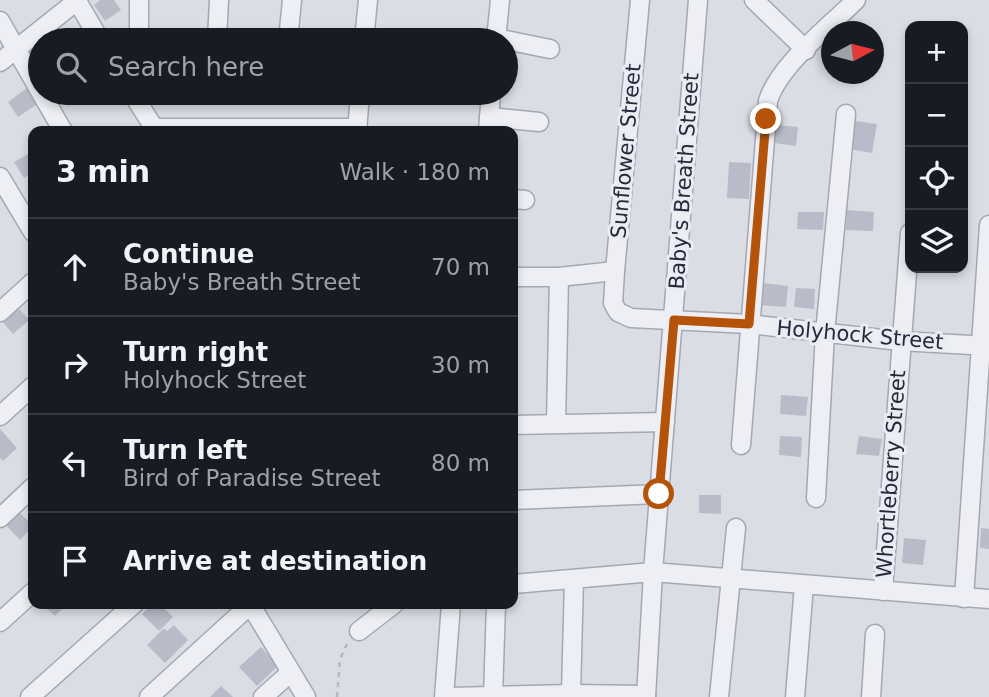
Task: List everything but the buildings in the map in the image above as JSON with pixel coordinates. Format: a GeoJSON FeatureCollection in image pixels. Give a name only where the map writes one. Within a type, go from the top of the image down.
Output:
{"type":"FeatureCollection","features":[{"type":"Feature","properties":{"kind":"street"},"geometry":{"type":"LineString","coordinates":[[43,28],[77,0],[93,28]]}},
{"type":"Feature","properties":{"kind":"street"},"geometry":{"type":"LineString","coordinates":[[139,0],[139,28]]}},
{"type":"Feature","properties":{"kind":"street"},"geometry":{"type":"LineString","coordinates":[[218,28],[219,0]]}},
{"type":"Feature","properties":{"kind":"street"},"geometry":{"type":"LineString","coordinates":[[289,28],[292,0]]}},
{"type":"Feature","properties":{"kind":"street"},"geometry":{"type":"LineString","coordinates":[[365,28],[368,0]]}},
{"type":"Feature","properties":{"kind":"street"},"geometry":{"type":"LineString","coordinates":[[500,0],[501,28]]}},
{"type":"Feature","properties":{"kind":"street","name":"Sunflower Street"},"geometry":{"type":"LineString","coordinates":[[613,303],[640,0]]}},
{"type":"Feature","properties":{"kind":"street","name":"Baby's Breath Street"},"geometry":{"type":"LineString","coordinates":[[646,696],[653,572],[698,0]]}},
{"type":"Feature","properties":{"kind":"street"},"geometry":{"type":"LineString","coordinates":[[754,0],[806,50]]}},
{"type":"Feature","properties":{"kind":"street"},"geometry":{"type":"LineString","coordinates":[[741,445],[768,101],[781,74],[856,0]]}},
{"type":"Feature","properties":{"kind":"street"},"geometry":{"type":"LineString","coordinates":[[0,21],[28,70]]}},
{"type":"Feature","properties":{"kind":"street"},"geometry":{"type":"LineString","coordinates":[[0,62],[28,40]]}},
{"type":"Feature","properties":{"kind":"street"},"geometry":{"type":"LineString","coordinates":[[518,43],[550,49]]}},
{"type":"Feature","properties":{"kind":"street"},"geometry":{"type":"LineString","coordinates":[[49,105],[61,126]]}},
{"type":"Feature","properties":{"kind":"street"},"geometry":{"type":"LineString","coordinates":[[139,105],[153,126]]}},
{"type":"Feature","properties":{"kind":"street"},"geometry":{"type":"LineString","coordinates":[[357,126],[359,105]]}},
{"type":"Feature","properties":{"kind":"street"},"geometry":{"type":"LineString","coordinates":[[490,105],[488,124],[539,122]]}},
{"type":"Feature","properties":{"kind":"street"},"geometry":{"type":"LineString","coordinates":[[816,498],[825,333],[846,114]]}},
{"type":"Feature","properties":{"kind":"street"},"geometry":{"type":"LineString","coordinates":[[0,177],[28,224]]}},
{"type":"Feature","properties":{"kind":"street"},"geometry":{"type":"LineString","coordinates":[[964,598],[985,346],[989,225]]}},
{"type":"Feature","properties":{"kind":"street"},"geometry":{"type":"LineString","coordinates":[[518,277],[559,277],[615,271]]}},
{"type":"Feature","properties":{"kind":"street","name":"Whortleberry Street"},"geometry":{"type":"LineString","coordinates":[[883,591],[906,273]]}},
{"type":"Feature","properties":{"kind":"street"},"geometry":{"type":"LineString","coordinates":[[556,424],[559,277]]}},
{"type":"Feature","properties":{"kind":"street"},"geometry":{"type":"LineString","coordinates":[[0,313],[28,287]]}},
{"type":"Feature","properties":{"kind":"street","name":"Holyhock Street"},"geometry":{"type":"LineString","coordinates":[[613,303],[618,312],[631,318],[749,324],[900,341],[985,346]]}},
{"type":"Feature","properties":{"kind":"street"},"geometry":{"type":"LineString","coordinates":[[0,416],[28,391]]}},
{"type":"Feature","properties":{"kind":"street"},"geometry":{"type":"LineString","coordinates":[[518,425],[665,422]]}},
{"type":"Feature","properties":{"kind":"street"},"geometry":{"type":"LineString","coordinates":[[0,518],[28,492]]}},
{"type":"Feature","properties":{"kind":"street"},"geometry":{"type":"LineString","coordinates":[[518,500],[659,494]]}},
{"type":"Feature","properties":{"kind":"street"},"geometry":{"type":"LineString","coordinates":[[719,697],[736,528]]}},
{"type":"Feature","properties":{"kind":"street"},"geometry":{"type":"LineString","coordinates":[[518,584],[653,572],[989,599]]}},
{"type":"Feature","properties":{"kind":"street"},"geometry":{"type":"LineString","coordinates":[[571,694],[574,579]]}},
{"type":"Feature","properties":{"kind":"street"},"geometry":{"type":"LineString","coordinates":[[795,697],[804,586]]}},
{"type":"Feature","properties":{"kind":"street"},"geometry":{"type":"LineString","coordinates":[[0,622],[28,597]]}},
{"type":"Feature","properties":{"kind":"street"},"geometry":{"type":"LineString","coordinates":[[30,697],[128,609]]}},
{"type":"Feature","properties":{"kind":"street"},"geometry":{"type":"LineString","coordinates":[[149,697],[245,609]]}},
{"type":"Feature","properties":{"kind":"street"},"geometry":{"type":"LineString","coordinates":[[253,609],[306,697]]}},
{"type":"Feature","properties":{"kind":"street"},"geometry":{"type":"LineString","coordinates":[[359,631],[388,609]]}},
{"type":"Feature","properties":{"kind":"street"},"geometry":{"type":"LineString","coordinates":[[444,697],[451,609]]}},
{"type":"Feature","properties":{"kind":"street"},"geometry":{"type":"LineString","coordinates":[[493,697],[496,609]]}},
{"type":"Feature","properties":{"kind":"street"},"geometry":{"type":"LineString","coordinates":[[871,697],[875,634]]}},
{"type":"Feature","properties":{"kind":"street"},"geometry":{"type":"LineString","coordinates":[[263,697],[291,672]]}},
{"type":"Feature","properties":{"kind":"street"},"geometry":{"type":"LineString","coordinates":[[451,697],[571,694],[646,696]]}},
{"type":"Feature","properties":{"kind":"path"},"geometry":{"type":"LineString","coordinates":[[337,697],[340,659],[346,644],[359,631]]}},
{"type":"Feature","properties":{"kind":"route"},"geometry":{"type":"LineString","coordinates":[[659,494],[674,320],[749,324],[766,119]]}}]}
